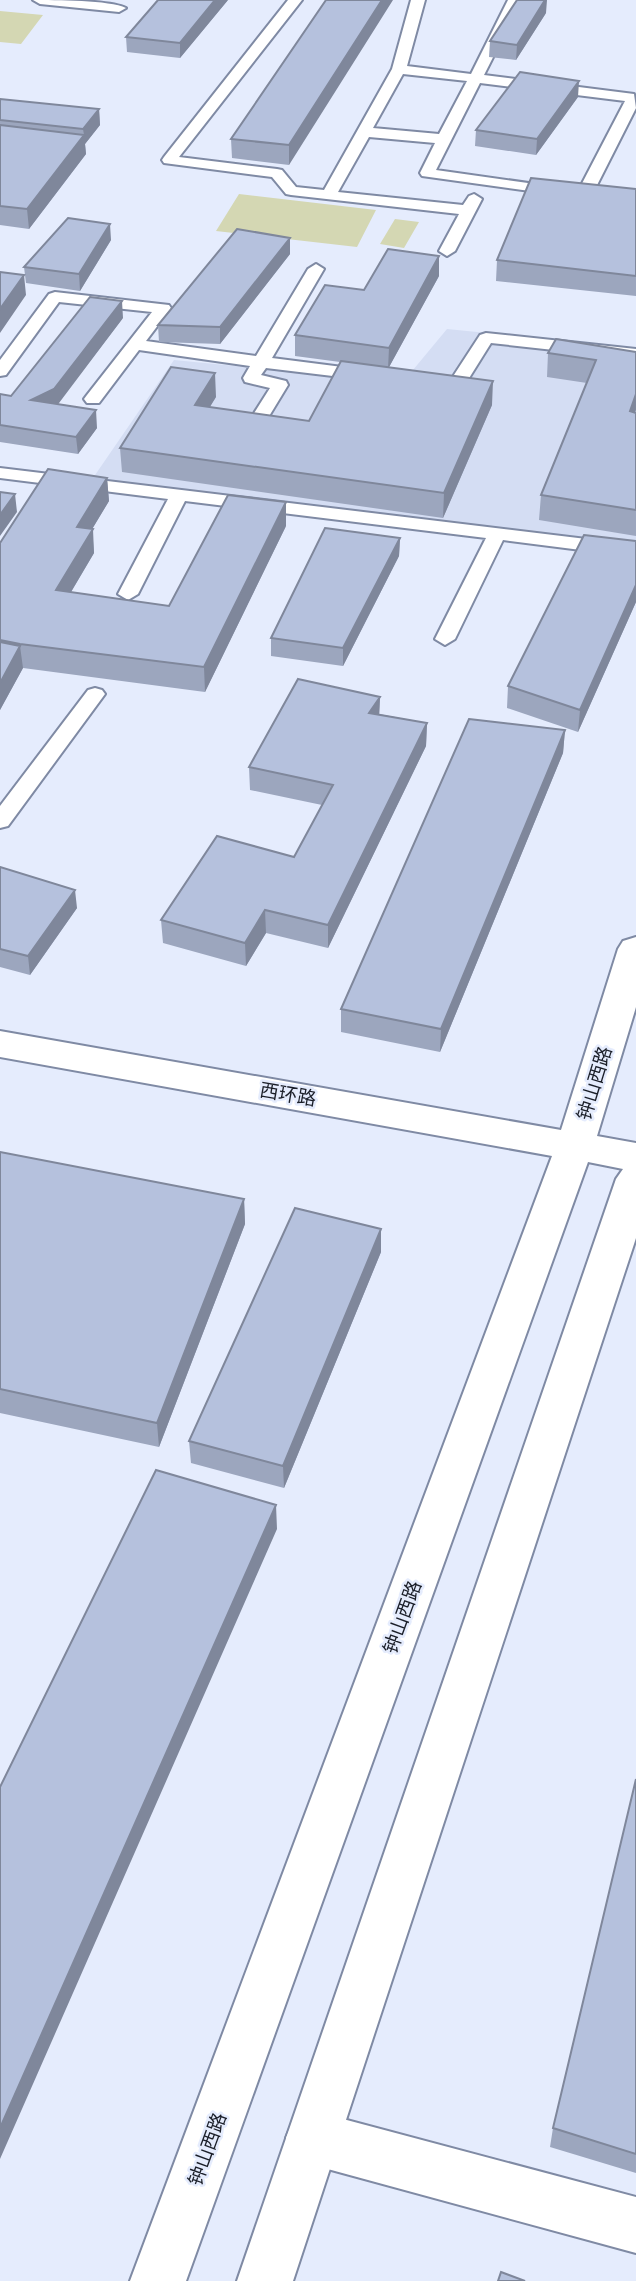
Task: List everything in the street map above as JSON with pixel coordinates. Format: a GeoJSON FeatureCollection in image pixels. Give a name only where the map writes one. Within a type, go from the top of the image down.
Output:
{"type":"FeatureCollection","features":[{"type":"Feature","properties":{"kind":"main road","name":"钟山西路"},"geometry":{"type":"LineString","coordinates":[[158,2281],[575,1145],[636,949]]}},
{"type":"Feature","properties":{"kind":"main road","name":"西环路"},"geometry":{"type":"LineString","coordinates":[[0,1044],[636,1157]]}},
{"type":"Feature","properties":{"kind":"main road"},"geometry":{"type":"LineString","coordinates":[[265,2281],[636,1179]]}},
{"type":"Feature","properties":{"kind":"main road"},"geometry":{"type":"LineString","coordinates":[[313,2138],[636,2225]]}},
{"type":"Feature","properties":{"kind":"lane"},"geometry":{"type":"LineString","coordinates":[[40,0],[119,8]]}},
{"type":"Feature","properties":{"kind":"lane"},"geometry":{"type":"LineString","coordinates":[[295,0],[169,160],[277,173],[291,191],[468,210]]}},
{"type":"Feature","properties":{"kind":"lane"},"geometry":{"type":"LineString","coordinates":[[329,195],[399,69],[418,0]]}},
{"type":"Feature","properties":{"kind":"lane"},"geometry":{"type":"LineString","coordinates":[[399,69],[476,77],[634,98],[591,196],[427,173],[444,139],[476,77],[516,0]]}},
{"type":"Feature","properties":{"kind":"lane"},"geometry":{"type":"LineString","coordinates":[[363,132],[444,139]]}},
{"type":"Feature","properties":{"kind":"lane"},"geometry":{"type":"LineString","coordinates":[[447,251],[485,181]]}},
{"type":"Feature","properties":{"kind":"lane"},"geometry":{"type":"LineString","coordinates":[[251,432],[280,385],[251,378],[316,270]]}},
{"type":"Feature","properties":{"kind":"lane"},"geometry":{"type":"LineString","coordinates":[[0,370],[55,297],[163,308],[93,399]]}},
{"type":"Feature","properties":{"kind":"lane"},"geometry":{"type":"LineString","coordinates":[[413,381],[455,387],[486,338],[636,354]]}},
{"type":"Feature","properties":{"kind":"lane"},"geometry":{"type":"LineString","coordinates":[[135,345],[386,378]]}},
{"type":"Feature","properties":{"kind":"lane"},"geometry":{"type":"LineString","coordinates":[[0,474],[636,551]]}},
{"type":"Feature","properties":{"kind":"lane"},"geometry":{"type":"LineString","coordinates":[[128,594],[179,496]]}},
{"type":"Feature","properties":{"kind":"lane"},"geometry":{"type":"LineString","coordinates":[[445,639],[497,534]]}},
{"type":"Feature","properties":{"kind":"lane"},"geometry":{"type":"LineString","coordinates":[[0,821],[95,694]]}},
{"type":"Feature","properties":{"kind":"shaded area"},"geometry":{"type":"Polygon","coordinates":[[[447,329],[636,348],[636,556],[93,478],[174,360],[403,382],[447,329]]]}},
{"type":"Feature","properties":{"kind":"green space"},"geometry":{"type":"Polygon","coordinates":[[[0,11],[43,15],[21,44],[0,42],[0,11]]]}},
{"type":"Feature","properties":{"kind":"green space"},"geometry":{"type":"Polygon","coordinates":[[[239,194],[376,210],[357,247],[216,231],[239,194]]]}},
{"type":"Feature","properties":{"kind":"green space"},"geometry":{"type":"Polygon","coordinates":[[[395,219],[419,222],[404,248],[380,244],[395,219]]]}},
{"type":"Feature","properties":{"kind":"building"},"geometry":{"type":"Polygon","coordinates":[[[158,0],[215,0],[180,43],[126,37],[158,0]]]}},
{"type":"Feature","properties":{"kind":"building"},"geometry":{"type":"Polygon","coordinates":[[[326,0],[382,0],[289,145],[231,139],[326,0]]]}},
{"type":"Feature","properties":{"kind":"building"},"geometry":{"type":"Polygon","coordinates":[[[517,0],[545,0],[517,45],[490,41],[517,0]]]}},
{"type":"Feature","properties":{"kind":"building"},"geometry":{"type":"Polygon","coordinates":[[[520,72],[579,81],[537,139],[476,130],[520,72]]]}},
{"type":"Feature","properties":{"kind":"building"},"geometry":{"type":"Polygon","coordinates":[[[0,99],[99,109],[83,129],[0,120],[0,99]]]}},
{"type":"Feature","properties":{"kind":"building"},"geometry":{"type":"Polygon","coordinates":[[[0,125],[84,135],[27,209],[0,206],[0,125]]]}},
{"type":"Feature","properties":{"kind":"building"},"geometry":{"type":"Polygon","coordinates":[[[531,178],[636,189],[636,276],[497,260],[531,178]]]}},
{"type":"Feature","properties":{"kind":"building"},"geometry":{"type":"Polygon","coordinates":[[[68,218],[110,224],[79,274],[24,267],[68,218]]]}},
{"type":"Feature","properties":{"kind":"building"},"geometry":{"type":"Polygon","coordinates":[[[237,229],[290,238],[220,327],[158,325],[237,229]]]}},
{"type":"Feature","properties":{"kind":"building"},"geometry":{"type":"Polygon","coordinates":[[[388,249],[439,256],[389,348],[295,335],[325,285],[364,290],[388,249]]]}},
{"type":"Feature","properties":{"kind":"building"},"geometry":{"type":"Polygon","coordinates":[[[0,272],[24,275],[0,309],[0,272]]]}},
{"type":"Feature","properties":{"kind":"building"},"geometry":{"type":"Polygon","coordinates":[[[90,297],[122,301],[54,389],[31,400],[96,410],[76,437],[0,425],[0,394],[11,396],[90,297]]]}},
{"type":"Feature","properties":{"kind":"building"},"geometry":{"type":"Polygon","coordinates":[[[556,339],[636,352],[636,394],[630,411],[636,413],[636,510],[541,495],[596,360],[548,353],[556,339]]]}},
{"type":"Feature","properties":{"kind":"building"},"geometry":{"type":"Polygon","coordinates":[[[341,361],[493,381],[444,493],[120,448],[171,367],[215,373],[195,405],[309,421],[341,361]]]}},
{"type":"Feature","properties":{"kind":"building"},"geometry":{"type":"Polygon","coordinates":[[[48,469],[107,478],[77,527],[93,529],[56,590],[169,606],[228,495],[286,502],[204,667],[0,640],[0,543],[48,469]]]}},
{"type":"Feature","properties":{"kind":"building"},"geometry":{"type":"Polygon","coordinates":[[[0,492],[15,494],[0,515],[0,492]]]}},
{"type":"Feature","properties":{"kind":"building"},"geometry":{"type":"Polygon","coordinates":[[[325,528],[400,538],[343,648],[271,638],[325,528]]]}},
{"type":"Feature","properties":{"kind":"building"},"geometry":{"type":"Polygon","coordinates":[[[584,535],[636,541],[636,585],[580,710],[508,686],[584,535]]]}},
{"type":"Feature","properties":{"kind":"building"},"geometry":{"type":"Polygon","coordinates":[[[0,642],[20,646],[0,683],[0,642]]]}},
{"type":"Feature","properties":{"kind":"building"},"geometry":{"type":"Polygon","coordinates":[[[298,679],[380,697],[369,713],[427,723],[328,925],[265,910],[245,943],[161,920],[217,836],[294,857],[333,785],[249,767],[298,679]]]}},
{"type":"Feature","properties":{"kind":"building"},"geometry":{"type":"Polygon","coordinates":[[[469,719],[565,730],[441,1029],[341,1009],[469,719]]]}},
{"type":"Feature","properties":{"kind":"building"},"geometry":{"type":"Polygon","coordinates":[[[0,867],[75,890],[28,956],[0,949],[0,867]]]}},
{"type":"Feature","properties":{"kind":"building"},"geometry":{"type":"Polygon","coordinates":[[[0,1152],[244,1199],[157,1423],[0,1389],[0,1152]]]}},
{"type":"Feature","properties":{"kind":"building"},"geometry":{"type":"Polygon","coordinates":[[[295,1208],[381,1229],[283,1466],[189,1441],[295,1208]]]}},
{"type":"Feature","properties":{"kind":"building"},"geometry":{"type":"Polygon","coordinates":[[[156,1470],[276,1505],[0,2128],[0,1787],[156,1470]]]}},
{"type":"Feature","properties":{"kind":"building"},"geometry":{"type":"Polygon","coordinates":[[[636,1779],[636,2154],[553,2128],[636,1779]]]}},
{"type":"Feature","properties":{"kind":"building"},"geometry":{"type":"Polygon","coordinates":[[[501,2272],[525,2281],[498,2281],[501,2272]]]}}]}
